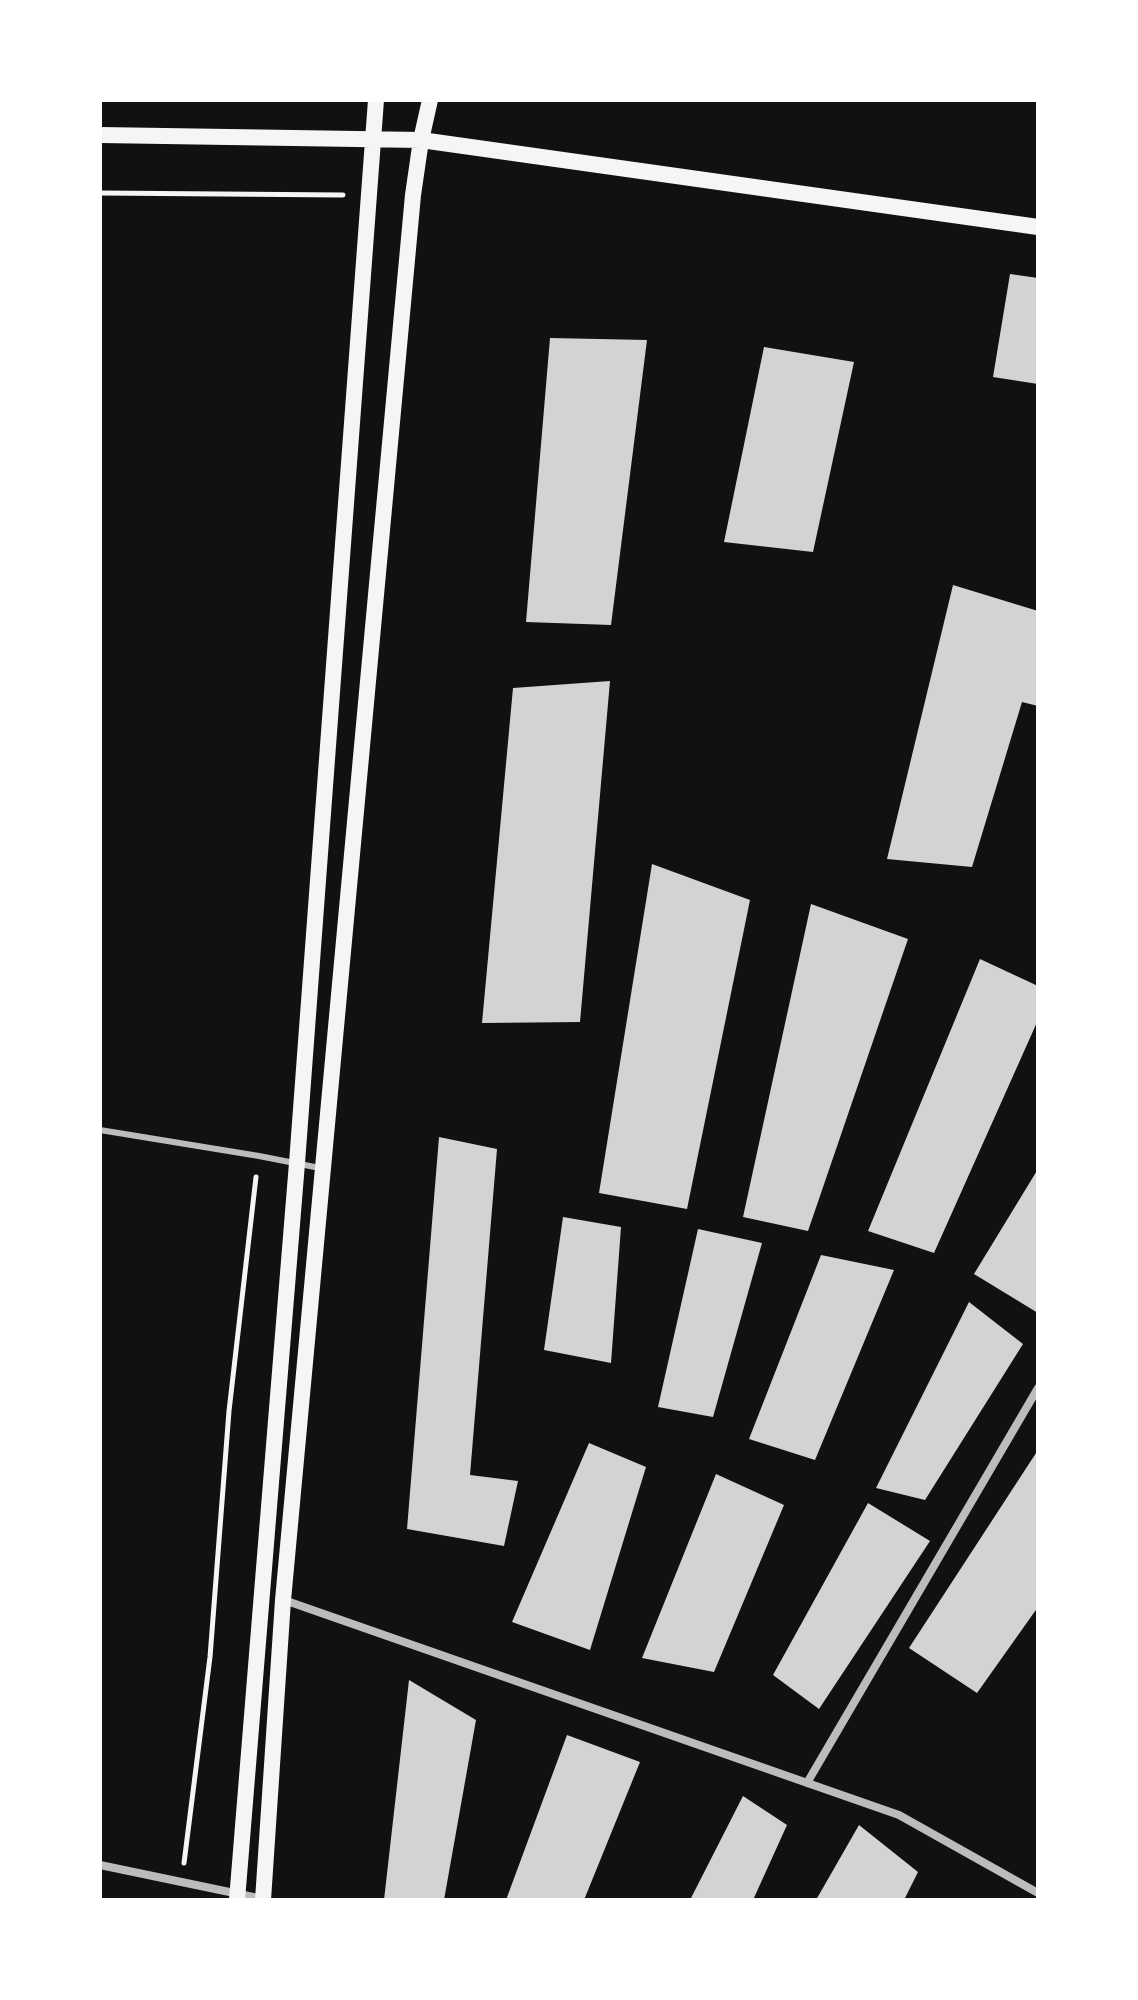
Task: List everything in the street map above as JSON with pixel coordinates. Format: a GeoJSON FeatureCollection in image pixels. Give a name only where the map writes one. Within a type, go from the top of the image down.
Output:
{"type":"FeatureCollection","features":[{"type":"Feature","properties":{"kind":"main road"},"geometry":{"type":"LineString","coordinates":[[237,1897],[297,1163],[376,100]]}},
{"type":"Feature","properties":{"kind":"main road"},"geometry":{"type":"LineString","coordinates":[[263,1899],[283,1600],[413,195],[430,100]]}},
{"type":"Feature","properties":{"kind":"main road"},"geometry":{"type":"LineString","coordinates":[[100,135],[421,140],[1038,227]]}},
{"type":"Feature","properties":{"kind":"street"},"geometry":{"type":"LineString","coordinates":[[807,1783],[1038,1388]]}},
{"type":"Feature","properties":{"kind":"street"},"geometry":{"type":"LineString","coordinates":[[283,1600],[899,1815],[1038,1893]]}},
{"type":"Feature","properties":{"kind":"street"},"geometry":{"type":"LineString","coordinates":[[100,1865],[237,1897],[263,1899]]}},
{"type":"Feature","properties":{"kind":"lane"},"geometry":{"type":"LineString","coordinates":[[100,1130],[324,1169]]}},
{"type":"Feature","properties":{"kind":"path"},"geometry":{"type":"LineString","coordinates":[[100,193],[370,195]]}},
{"type":"Feature","properties":{"kind":"path"},"geometry":{"type":"LineString","coordinates":[[181,1882],[210,1657],[229,1411],[259,1156]]}},
{"type":"Feature","properties":{"kind":"building"},"geometry":{"type":"Polygon","coordinates":[[[1010,274],[1038,278],[1038,384],[993,377],[1010,274]]]}},
{"type":"Feature","properties":{"kind":"building"},"geometry":{"type":"Polygon","coordinates":[[[550,338],[647,340],[611,625],[526,622],[550,338]]]}},
{"type":"Feature","properties":{"kind":"building"},"geometry":{"type":"Polygon","coordinates":[[[764,347],[854,362],[813,552],[724,542],[764,347]]]}},
{"type":"Feature","properties":{"kind":"building"},"geometry":{"type":"Polygon","coordinates":[[[953,585],[1038,611],[1038,706],[1022,702],[972,867],[887,859],[953,585]]]}},
{"type":"Feature","properties":{"kind":"building"},"geometry":{"type":"Polygon","coordinates":[[[610,681],[580,1022],[482,1023],[513,688],[610,681]]]}},
{"type":"Feature","properties":{"kind":"building"},"geometry":{"type":"Polygon","coordinates":[[[652,864],[750,900],[687,1209],[599,1193],[652,864]]]}},
{"type":"Feature","properties":{"kind":"building"},"geometry":{"type":"Polygon","coordinates":[[[811,904],[908,939],[808,1231],[743,1217],[811,904]]]}},
{"type":"Feature","properties":{"kind":"building"},"geometry":{"type":"Polygon","coordinates":[[[980,959],[1038,986],[1038,1020],[934,1253],[868,1231],[980,959]]]}},
{"type":"Feature","properties":{"kind":"building"},"geometry":{"type":"Polygon","coordinates":[[[439,1137],[497,1149],[470,1475],[518,1481],[504,1546],[407,1529],[439,1137]]]}},
{"type":"Feature","properties":{"kind":"building"},"geometry":{"type":"Polygon","coordinates":[[[1038,1169],[1038,1313],[974,1274],[1038,1169]]]}},
{"type":"Feature","properties":{"kind":"building"},"geometry":{"type":"Polygon","coordinates":[[[563,1217],[621,1227],[611,1363],[544,1350],[563,1217]]]}},
{"type":"Feature","properties":{"kind":"building"},"geometry":{"type":"Polygon","coordinates":[[[698,1229],[762,1243],[713,1417],[658,1407],[698,1229]]]}},
{"type":"Feature","properties":{"kind":"building"},"geometry":{"type":"Polygon","coordinates":[[[821,1255],[894,1270],[815,1460],[749,1439],[821,1255]]]}},
{"type":"Feature","properties":{"kind":"building"},"geometry":{"type":"Polygon","coordinates":[[[969,1302],[1023,1344],[925,1500],[876,1488],[969,1302]]]}},
{"type":"Feature","properties":{"kind":"building"},"geometry":{"type":"Polygon","coordinates":[[[589,1443],[646,1467],[590,1650],[512,1622],[589,1443]]]}},
{"type":"Feature","properties":{"kind":"building"},"geometry":{"type":"Polygon","coordinates":[[[1038,1450],[1038,1607],[977,1693],[909,1648],[1038,1450]]]}},
{"type":"Feature","properties":{"kind":"building"},"geometry":{"type":"Polygon","coordinates":[[[716,1474],[784,1505],[714,1672],[642,1658],[716,1474]]]}},
{"type":"Feature","properties":{"kind":"building"},"geometry":{"type":"Polygon","coordinates":[[[868,1503],[930,1541],[819,1709],[773,1675],[868,1503]]]}},
{"type":"Feature","properties":{"kind":"building"},"geometry":{"type":"Polygon","coordinates":[[[409,1680],[476,1720],[444,1900],[384,1900],[409,1680]]]}},
{"type":"Feature","properties":{"kind":"building"},"geometry":{"type":"Polygon","coordinates":[[[567,1735],[640,1762],[584,1900],[506,1900],[567,1735]]]}},
{"type":"Feature","properties":{"kind":"building"},"geometry":{"type":"Polygon","coordinates":[[[743,1796],[787,1825],[753,1900],[690,1900],[743,1796]]]}},
{"type":"Feature","properties":{"kind":"building"},"geometry":{"type":"Polygon","coordinates":[[[859,1825],[918,1872],[904,1900],[816,1900],[859,1825]]]}}]}
